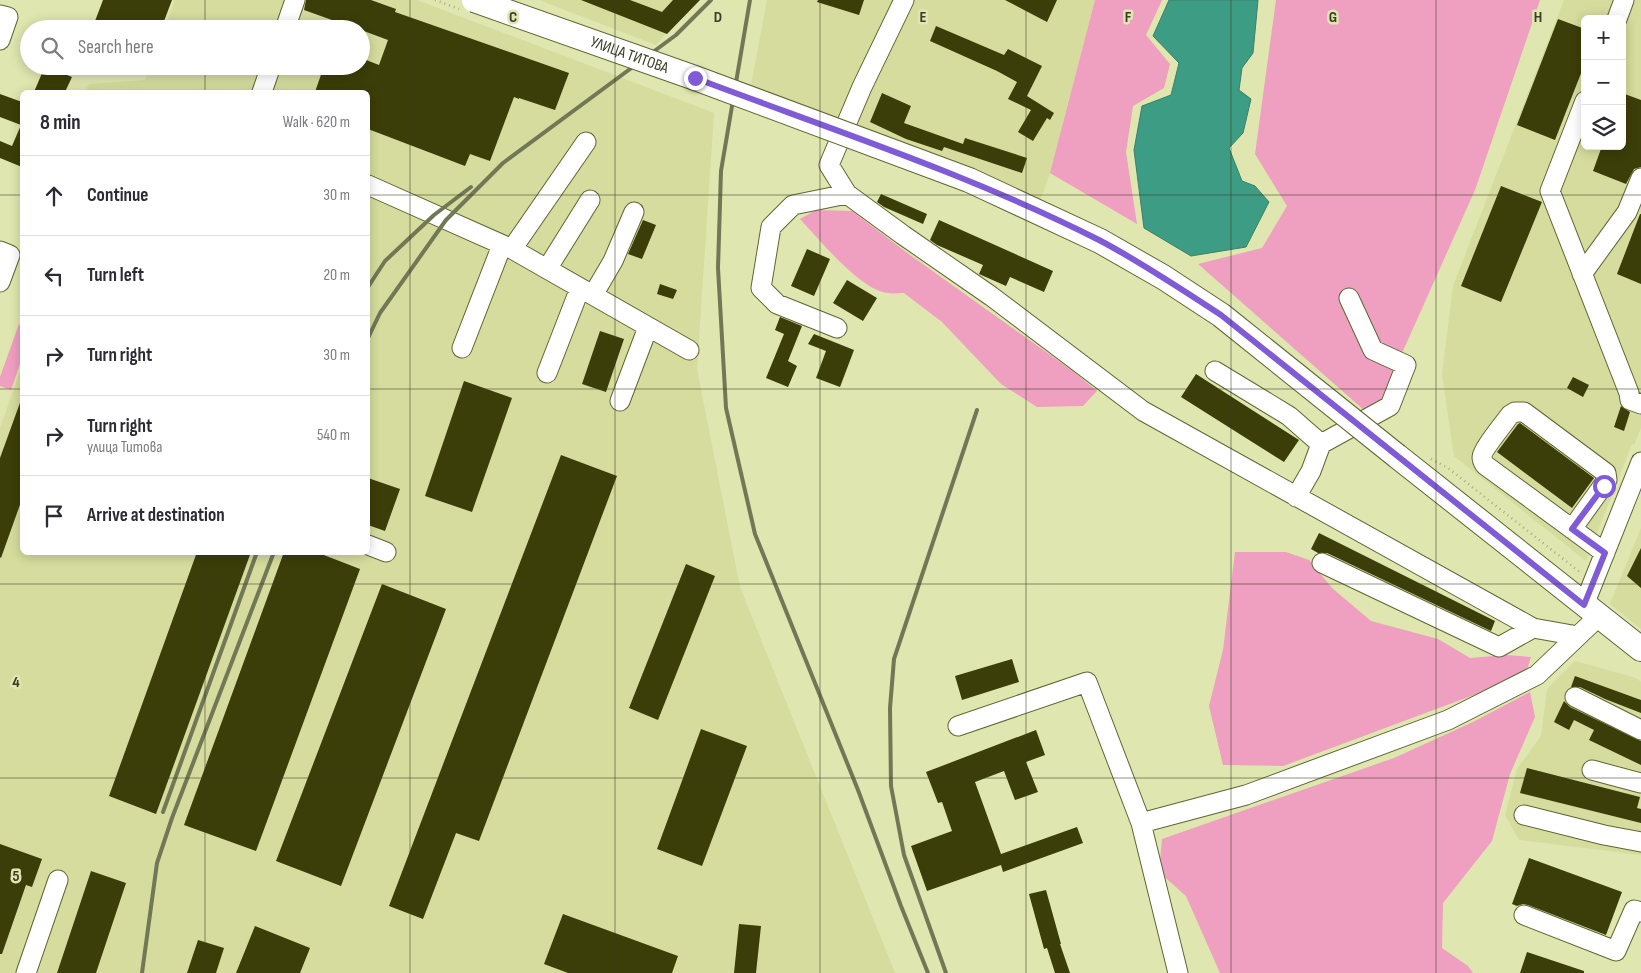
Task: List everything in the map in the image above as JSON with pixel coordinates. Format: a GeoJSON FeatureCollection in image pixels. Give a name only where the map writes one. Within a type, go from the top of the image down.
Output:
{"type":"FeatureCollection","features":[{"type":"Feature","properties":{"kind":"main road","name":"УЛИЦА ТИТОВА"},"geometry":{"type":"LineString","coordinates":[[468,5],[677,71],[969,180],[1100,240],[1163,277],[1221,315],[1641,649]]}},
{"type":"Feature","properties":{"kind":"street"},"geometry":{"type":"LineString","coordinates":[[288,20],[295,0]]}},
{"type":"Feature","properties":{"kind":"street"},"geometry":{"type":"LineString","coordinates":[[904,0],[862,87],[829,165],[847,194],[991,296],[1143,411],[1533,628],[1578,636]]}},
{"type":"Feature","properties":{"kind":"street"},"geometry":{"type":"LineString","coordinates":[[1618,15],[1624,0]]}},
{"type":"Feature","properties":{"kind":"street"},"geometry":{"type":"LineString","coordinates":[[0,15],[8,17],[0,40]]}},
{"type":"Feature","properties":{"kind":"street"},"geometry":{"type":"LineString","coordinates":[[263,90],[269,75]]}},
{"type":"Feature","properties":{"kind":"street"},"geometry":{"type":"LineString","coordinates":[[1583,105],[1550,192],[1629,393],[1630,400],[1641,404]]}},
{"type":"Feature","properties":{"kind":"street"},"geometry":{"type":"LineString","coordinates":[[462,348],[507,247],[586,142]]}},
{"type":"Feature","properties":{"kind":"street"},"geometry":{"type":"LineString","coordinates":[[1582,274],[1627,212],[1641,178]]}},
{"type":"Feature","properties":{"kind":"street"},"geometry":{"type":"LineString","coordinates":[[370,186],[507,247],[689,350]]}},
{"type":"Feature","properties":{"kind":"street"},"geometry":{"type":"LineString","coordinates":[[837,328],[777,304],[761,288],[771,227],[793,205],[847,194]]}},
{"type":"Feature","properties":{"kind":"street"},"geometry":{"type":"LineString","coordinates":[[547,269],[590,200]]}},
{"type":"Feature","properties":{"kind":"street"},"geometry":{"type":"LineString","coordinates":[[547,373],[586,292],[613,260],[634,212]]}},
{"type":"Feature","properties":{"kind":"street"},"geometry":{"type":"LineString","coordinates":[[0,251],[10,255],[0,282]]}},
{"type":"Feature","properties":{"kind":"street"},"geometry":{"type":"LineString","coordinates":[[1296,497],[1312,471],[1321,444],[1390,406],[1406,365],[1373,350],[1349,298]]}},
{"type":"Feature","properties":{"kind":"street"},"geometry":{"type":"LineString","coordinates":[[620,401],[648,327]]}},
{"type":"Feature","properties":{"kind":"street"},"geometry":{"type":"LineString","coordinates":[[1215,371],[1289,416],[1321,444]]}},
{"type":"Feature","properties":{"kind":"street"},"geometry":{"type":"LineString","coordinates":[[1572,529],[1607,480],[1606,473],[1524,412],[1516,412],[1510,415],[1485,450],[1482,458],[1483,462],[1572,529],[1605,553]]}},
{"type":"Feature","properties":{"kind":"street"},"geometry":{"type":"LineString","coordinates":[[1141,823],[1246,795],[1448,720],[1537,675],[1578,636],[1591,610],[1593,582],[1641,462]]}},
{"type":"Feature","properties":{"kind":"street"},"geometry":{"type":"LineString","coordinates":[[370,546],[386,552]]}},
{"type":"Feature","properties":{"kind":"street"},"geometry":{"type":"LineString","coordinates":[[1322,563],[1499,647],[1533,628]]}},
{"type":"Feature","properties":{"kind":"street"},"geometry":{"type":"LineString","coordinates":[[958,726],[1087,682],[1141,823],[1178,973]]}},
{"type":"Feature","properties":{"kind":"street"},"geometry":{"type":"LineString","coordinates":[[1575,697],[1641,730]]}},
{"type":"Feature","properties":{"kind":"street"},"geometry":{"type":"LineString","coordinates":[[1592,770],[1641,783]]}},
{"type":"Feature","properties":{"kind":"street"},"geometry":{"type":"LineString","coordinates":[[1524,814],[1604,835],[1641,842]]}},
{"type":"Feature","properties":{"kind":"street"},"geometry":{"type":"LineString","coordinates":[[26,973],[58,880]]}},
{"type":"Feature","properties":{"kind":"street"},"geometry":{"type":"LineString","coordinates":[[1524,915],[1616,951],[1634,910],[1641,912]]}},
{"type":"Feature","properties":{"kind":"path"},"geometry":{"type":"LineString","coordinates":[[434,0],[468,5]]}},
{"type":"Feature","properties":{"kind":"path"},"geometry":{"type":"LineString","coordinates":[[1431,459],[1448,468],[1593,582]]}},
{"type":"Feature","properties":{"kind":"shaded area"},"geometry":{"type":"Polygon","coordinates":[[[175,0],[417,0],[714,113],[697,369],[740,587],[895,973],[0,973],[0,428],[20,372],[20,555],[370,555],[370,90],[86,90],[89,84],[145,80],[147,75],[370,75],[370,20],[167,20],[175,0]]]}},
{"type":"Feature","properties":{"kind":"shaded area"},"geometry":{"type":"Polygon","coordinates":[[[539,0],[695,0],[656,45],[539,0]]]}},
{"type":"Feature","properties":{"kind":"shaded area"},"geometry":{"type":"Polygon","coordinates":[[[767,0],[1095,0],[1050,173],[1040,201],[750,90],[767,0]]]}},
{"type":"Feature","properties":{"kind":"shaded area"},"geometry":{"type":"Polygon","coordinates":[[[1095,0],[1162,0],[1146,35],[1170,64],[1164,88],[1133,106],[1126,152],[1137,224],[1050,173],[1095,0]]]}},
{"type":"Feature","properties":{"kind":"shaded area"},"geometry":{"type":"Polygon","coordinates":[[[1276,0],[1540,0],[1475,190],[1373,418],[1198,264],[1262,248],[1287,206],[1255,154],[1276,0]]]}},
{"type":"Feature","properties":{"kind":"shaded area"},"geometry":{"type":"Polygon","coordinates":[[[1564,0],[1641,0],[1641,428],[1634,445],[1632,444],[1586,561],[1454,456],[1442,374],[1453,286],[1564,0]]]}},
{"type":"Feature","properties":{"kind":"shaded area"},"geometry":{"type":"Polygon","coordinates":[[[816,210],[852,211],[1074,372],[1097,391],[1083,406],[1037,407],[1001,384],[942,322],[904,293],[890,293],[877,290],[853,274],[841,263],[800,219],[816,210]]]}},
{"type":"Feature","properties":{"kind":"shaded area"},"geometry":{"type":"Polygon","coordinates":[[[19,324],[20,364],[11,390],[0,386],[0,377],[19,324]]]}},
{"type":"Feature","properties":{"kind":"shaded area"},"geometry":{"type":"Polygon","coordinates":[[[1641,528],[1641,629],[1610,604],[1641,528]]]}},
{"type":"Feature","properties":{"kind":"shaded area"},"geometry":{"type":"Polygon","coordinates":[[[1235,552],[1286,552],[1309,560],[1332,588],[1371,621],[1438,639],[1470,658],[1506,655],[1531,657],[1525,676],[1283,766],[1223,765],[1209,706],[1223,650],[1235,552]]]}},
{"type":"Feature","properties":{"kind":"shaded area"},"geometry":{"type":"Polygon","coordinates":[[[1575,661],[1636,678],[1641,682],[1641,855],[1519,840],[1505,815],[1517,769],[1541,736],[1547,689],[1575,661]]]}},
{"type":"Feature","properties":{"kind":"shaded area"},"geometry":{"type":"Polygon","coordinates":[[[1530,692],[1535,717],[1510,774],[1492,841],[1443,903],[1442,948],[1468,966],[1473,973],[1220,973],[1186,896],[1159,872],[1162,839],[1394,758],[1473,722],[1530,692]]]}},
{"type":"Feature","properties":{"kind":"water"},"geometry":{"type":"Polygon","coordinates":[[[1169,0],[1258,0],[1253,53],[1242,68],[1239,90],[1251,99],[1243,133],[1229,148],[1242,181],[1255,186],[1269,202],[1246,247],[1191,256],[1144,228],[1134,150],[1142,106],[1171,95],[1179,63],[1153,36],[1169,0]]]}},
{"type":"Feature","properties":{"kind":"building"},"geometry":{"type":"Polygon","coordinates":[[[103,0],[172,0],[164,20],[95,20],[103,0]]]}},
{"type":"Feature","properties":{"kind":"building"},"geometry":{"type":"Polygon","coordinates":[[[306,0],[371,0],[396,9],[395,12],[569,73],[555,110],[514,97],[490,161],[470,154],[465,166],[370,130],[370,90],[316,90],[321,75],[370,75],[370,62],[379,65],[388,40],[370,33],[370,20],[332,20],[304,10],[306,0]]]}},
{"type":"Feature","properties":{"kind":"building"},"geometry":{"type":"Polygon","coordinates":[[[581,0],[630,0],[662,12],[673,0],[700,0],[667,34],[581,0]]]}},
{"type":"Feature","properties":{"kind":"building"},"geometry":{"type":"Polygon","coordinates":[[[818,0],[864,0],[859,15],[817,2],[818,0]]]}},
{"type":"Feature","properties":{"kind":"building"},"geometry":{"type":"Polygon","coordinates":[[[1005,0],[1057,0],[1047,22],[1005,0]]]}},
{"type":"Feature","properties":{"kind":"building"},"geometry":{"type":"Polygon","coordinates":[[[1558,19],[1581,28],[1581,73],[1555,140],[1517,125],[1558,19]]]}},
{"type":"Feature","properties":{"kind":"building"},"geometry":{"type":"Polygon","coordinates":[[[936,26],[1004,55],[1008,49],[1042,66],[1027,96],[1054,113],[1050,120],[1047,118],[1033,141],[1018,132],[1031,110],[1008,99],[1017,82],[930,41],[936,26]]]}},
{"type":"Feature","properties":{"kind":"building"},"geometry":{"type":"Polygon","coordinates":[[[41,75],[67,75],[72,77],[66,90],[35,90],[41,75]]]}},
{"type":"Feature","properties":{"kind":"building"},"geometry":{"type":"Polygon","coordinates":[[[882,93],[911,106],[904,123],[963,144],[965,138],[1027,158],[1022,173],[944,147],[942,151],[906,139],[870,122],[882,93]]]}},
{"type":"Feature","properties":{"kind":"building"},"geometry":{"type":"Polygon","coordinates":[[[0,94],[20,101],[20,125],[0,117],[0,94]]]}},
{"type":"Feature","properties":{"kind":"building"},"geometry":{"type":"Polygon","coordinates":[[[1626,94],[1641,100],[1641,167],[1634,169],[1626,184],[1593,171],[1601,150],[1626,150],[1626,94]]]}},
{"type":"Feature","properties":{"kind":"building"},"geometry":{"type":"Polygon","coordinates":[[[20,127],[20,166],[0,158],[0,141],[12,146],[20,127]]]}},
{"type":"Feature","properties":{"kind":"building"},"geometry":{"type":"Polygon","coordinates":[[[1501,186],[1542,202],[1501,302],[1461,286],[1501,186]]]}},
{"type":"Feature","properties":{"kind":"building"},"geometry":{"type":"Polygon","coordinates":[[[881,194],[927,214],[923,224],[877,202],[881,194]]]}},
{"type":"Feature","properties":{"kind":"building"},"geometry":{"type":"Polygon","coordinates":[[[1641,214],[1641,284],[1617,274],[1641,214]]]}},
{"type":"Feature","properties":{"kind":"building"},"geometry":{"type":"Polygon","coordinates":[[[643,220],[656,225],[642,259],[628,254],[643,220]]]}},
{"type":"Feature","properties":{"kind":"building"},"geometry":{"type":"Polygon","coordinates":[[[939,220],[1053,271],[1044,292],[1010,277],[1006,286],[979,274],[983,265],[937,245],[930,240],[939,220]]]}},
{"type":"Feature","properties":{"kind":"building"},"geometry":{"type":"Polygon","coordinates":[[[807,249],[830,259],[814,296],[791,286],[807,249]]]}},
{"type":"Feature","properties":{"kind":"building"},"geometry":{"type":"Polygon","coordinates":[[[847,280],[877,298],[863,321],[833,303],[847,280]]]}},
{"type":"Feature","properties":{"kind":"building"},"geometry":{"type":"Polygon","coordinates":[[[660,284],[677,290],[673,299],[657,294],[660,284]]]}},
{"type":"Feature","properties":{"kind":"building"},"geometry":{"type":"Polygon","coordinates":[[[780,317],[802,326],[788,361],[797,366],[788,387],[766,378],[784,334],[775,330],[780,317]]]}},
{"type":"Feature","properties":{"kind":"building"},"geometry":{"type":"Polygon","coordinates":[[[600,331],[624,339],[606,392],[582,384],[600,331]]]}},
{"type":"Feature","properties":{"kind":"building"},"geometry":{"type":"Polygon","coordinates":[[[814,334],[854,350],[840,387],[816,378],[826,351],[808,344],[814,334]]]}},
{"type":"Feature","properties":{"kind":"building"},"geometry":{"type":"Polygon","coordinates":[[[1196,374],[1299,440],[1284,462],[1181,397],[1196,374]]]}},
{"type":"Feature","properties":{"kind":"building"},"geometry":{"type":"Polygon","coordinates":[[[1573,377],[1589,385],[1583,397],[1567,388],[1573,377]]]}},
{"type":"Feature","properties":{"kind":"building"},"geometry":{"type":"Polygon","coordinates":[[[464,381],[512,398],[472,512],[425,496],[464,381]]]}},
{"type":"Feature","properties":{"kind":"building"},"geometry":{"type":"Polygon","coordinates":[[[20,403],[20,505],[1,558],[0,557],[0,458],[20,403]]]}},
{"type":"Feature","properties":{"kind":"building"},"geometry":{"type":"Polygon","coordinates":[[[1621,406],[1630,412],[1624,431],[1614,427],[1621,406]]]}},
{"type":"Feature","properties":{"kind":"building"},"geometry":{"type":"Polygon","coordinates":[[[1520,423],[1594,478],[1572,508],[1497,452],[1520,423]]]}},
{"type":"Feature","properties":{"kind":"building"},"geometry":{"type":"Polygon","coordinates":[[[561,455],[617,476],[479,841],[456,833],[423,919],[389,906],[561,455]]]}},
{"type":"Feature","properties":{"kind":"building"},"geometry":{"type":"Polygon","coordinates":[[[370,479],[400,489],[385,531],[370,526],[370,479]]]}},
{"type":"Feature","properties":{"kind":"building"},"geometry":{"type":"Polygon","coordinates":[[[1319,533],[1495,621],[1491,631],[1327,553],[1318,553],[1311,549],[1319,533]]]}},
{"type":"Feature","properties":{"kind":"building"},"geometry":{"type":"Polygon","coordinates":[[[1641,548],[1641,588],[1627,576],[1641,548]]]}},
{"type":"Feature","properties":{"kind":"building"},"geometry":{"type":"Polygon","coordinates":[[[196,555],[250,555],[156,814],[109,796],[196,555]]]}},
{"type":"Feature","properties":{"kind":"building"},"geometry":{"type":"Polygon","coordinates":[[[283,555],[324,555],[360,569],[256,851],[184,825],[283,555]]]}},
{"type":"Feature","properties":{"kind":"building"},"geometry":{"type":"Polygon","coordinates":[[[686,564],[715,576],[658,720],[629,708],[686,564]]]}},
{"type":"Feature","properties":{"kind":"building"},"geometry":{"type":"Polygon","coordinates":[[[382,584],[446,609],[341,886],[276,861],[382,584]]]}},
{"type":"Feature","properties":{"kind":"building"},"geometry":{"type":"Polygon","coordinates":[[[1012,659],[1019,682],[962,700],[955,676],[1012,659]]]}},
{"type":"Feature","properties":{"kind":"building"},"geometry":{"type":"Polygon","coordinates":[[[1575,676],[1641,700],[1641,713],[1580,687],[1571,687],[1575,676]]]}},
{"type":"Feature","properties":{"kind":"building"},"geometry":{"type":"Polygon","coordinates":[[[1564,701],[1570,707],[1641,741],[1641,765],[1589,740],[1594,730],[1574,720],[1569,730],[1554,722],[1564,701]]]}},
{"type":"Feature","properties":{"kind":"building"},"geometry":{"type":"Polygon","coordinates":[[[701,729],[747,746],[702,866],[657,849],[701,729]]]}},
{"type":"Feature","properties":{"kind":"building"},"geometry":{"type":"Polygon","coordinates":[[[1036,730],[1045,755],[1026,762],[1038,792],[1015,800],[1004,771],[975,782],[1001,854],[1077,827],[1083,843],[1003,872],[1001,865],[927,891],[911,846],[952,831],[942,802],[938,803],[926,772],[1036,730]]]}},
{"type":"Feature","properties":{"kind":"building"},"geometry":{"type":"Polygon","coordinates":[[[1527,768],[1640,797],[1637,808],[1641,809],[1641,823],[1520,793],[1527,768]]]}},
{"type":"Feature","properties":{"kind":"building"},"geometry":{"type":"Polygon","coordinates":[[[0,844],[42,859],[32,887],[26,885],[2,954],[0,954],[0,844]]]}},
{"type":"Feature","properties":{"kind":"building"},"geometry":{"type":"Polygon","coordinates":[[[1529,858],[1622,892],[1606,935],[1528,905],[1517,906],[1512,904],[1529,858]]]}},
{"type":"Feature","properties":{"kind":"building"},"geometry":{"type":"Polygon","coordinates":[[[91,871],[126,883],[96,973],[57,973],[91,871]]]}},
{"type":"Feature","properties":{"kind":"building"},"geometry":{"type":"Polygon","coordinates":[[[1046,890],[1060,944],[1070,973],[1055,973],[1047,948],[1044,949],[1029,894],[1046,890]]]}},
{"type":"Feature","properties":{"kind":"building"},"geometry":{"type":"Polygon","coordinates":[[[563,914],[678,956],[672,973],[568,973],[544,964],[563,914]]]}},
{"type":"Feature","properties":{"kind":"building"},"geometry":{"type":"Polygon","coordinates":[[[739,924],[761,926],[756,973],[734,973],[739,924]]]}},
{"type":"Feature","properties":{"kind":"building"},"geometry":{"type":"Polygon","coordinates":[[[255,926],[310,948],[300,973],[236,973],[255,926]]]}},
{"type":"Feature","properties":{"kind":"building"},"geometry":{"type":"Polygon","coordinates":[[[198,940],[224,948],[216,973],[187,973],[198,940]]]}},
{"type":"Feature","properties":{"kind":"building"},"geometry":{"type":"Polygon","coordinates":[[[1527,952],[1584,971],[1584,973],[1520,973],[1527,952]]]}},
{"type":"Feature","properties":{"kind":"railway"},"geometry":{"type":"LineString","coordinates":[[370,334],[380,313],[446,220],[503,163],[676,35],[711,0]]}},
{"type":"Feature","properties":{"kind":"railway"},"geometry":{"type":"LineString","coordinates":[[750,0],[721,171],[718,268],[726,408],[755,534],[858,790],[928,973]]}},
{"type":"Feature","properties":{"kind":"railway"},"geometry":{"type":"LineString","coordinates":[[370,284],[385,261],[434,215],[471,187]]}},
{"type":"Feature","properties":{"kind":"railway"},"geometry":{"type":"LineString","coordinates":[[946,973],[904,855],[891,786],[890,708],[894,659],[977,410]]}},
{"type":"Feature","properties":{"kind":"railway"},"geometry":{"type":"LineString","coordinates":[[163,812],[256,555]]}},
{"type":"Feature","properties":{"kind":"railway"},"geometry":{"type":"LineString","coordinates":[[142,973],[157,863],[172,818],[273,555]]}},
{"type":"Feature","properties":{"kind":"route"},"geometry":{"type":"LineString","coordinates":[[695,78],[969,180],[1100,240],[1163,277],[1221,315],[1584,605],[1605,553],[1572,529],[1604,486]]}}]}
